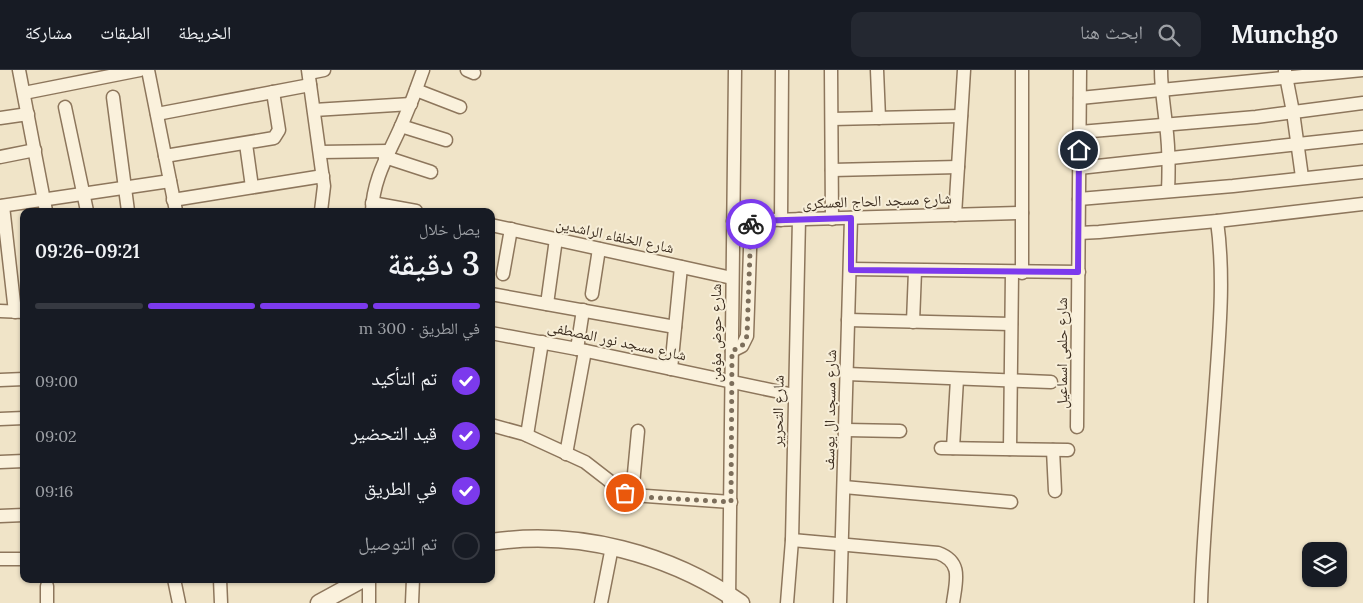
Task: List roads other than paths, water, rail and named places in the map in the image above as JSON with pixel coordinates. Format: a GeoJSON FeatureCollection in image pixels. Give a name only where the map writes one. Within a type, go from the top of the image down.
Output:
{"type":"FeatureCollection","features":[{"type":"Feature","properties":{"kind":"street"},"geometry":{"type":"LineString","coordinates":[[20,70],[46,205]]}},
{"type":"Feature","properties":{"kind":"street"},"geometry":{"type":"LineString","coordinates":[[24,93],[140,70]]}},
{"type":"Feature","properties":{"kind":"street"},"geometry":{"type":"LineString","coordinates":[[148,70],[175,206],[252,187],[323,176]]}},
{"type":"Feature","properties":{"kind":"street"},"geometry":{"type":"LineString","coordinates":[[157,114],[273,92],[324,70]]}},
{"type":"Feature","properties":{"kind":"street"},"geometry":{"type":"LineString","coordinates":[[372,207],[375,188],[387,154],[401,126],[423,70]]}},
{"type":"Feature","properties":{"kind":"street"},"geometry":{"type":"LineString","coordinates":[[781,220],[782,70]]}},
{"type":"Feature","properties":{"kind":"street"},"geometry":{"type":"LineString","coordinates":[[832,70],[832,218]]}},
{"type":"Feature","properties":{"kind":"street"},"geometry":{"type":"LineString","coordinates":[[877,70],[879,118]]}},
{"type":"Feature","properties":{"kind":"street"},"geometry":{"type":"LineString","coordinates":[[955,215],[964,70]]}},
{"type":"Feature","properties":{"kind":"street"},"geometry":{"type":"LineString","coordinates":[[1010,449],[1011,324],[1022,213],[1022,70]]}},
{"type":"Feature","properties":{"kind":"street","name":"شارع حلمى اسماعيل"},"geometry":{"type":"LineString","coordinates":[[1077,427],[1080,70]]}},
{"type":"Feature","properties":{"kind":"street"},"geometry":{"type":"LineString","coordinates":[[1160,70],[1169,158],[1168,191]]}},
{"type":"Feature","properties":{"kind":"street"},"geometry":{"type":"LineString","coordinates":[[1080,98],[1285,74],[1363,70]]}},
{"type":"Feature","properties":{"kind":"street","name":"شارع حوض مؤمن"},"geometry":{"type":"LineString","coordinates":[[733,600],[731,502],[735,71]]}},
{"type":"Feature","properties":{"kind":"street"},"geometry":{"type":"LineString","coordinates":[[1285,74],[1293,112],[1302,177]]}},
{"type":"Feature","properties":{"kind":"street"},"geometry":{"type":"LineString","coordinates":[[309,76],[324,186],[321,208]]}},
{"type":"Feature","properties":{"kind":"street"},"geometry":{"type":"LineString","coordinates":[[416,90],[460,107]]}},
{"type":"Feature","properties":{"kind":"street"},"geometry":{"type":"LineString","coordinates":[[165,156],[274,138],[278,134],[278,130],[273,92]]}},
{"type":"Feature","properties":{"kind":"street"},"geometry":{"type":"LineString","coordinates":[[113,97],[128,208]]}},
{"type":"Feature","properties":{"kind":"street"},"geometry":{"type":"LineString","coordinates":[[1080,132],[1293,112],[1363,103]]}},
{"type":"Feature","properties":{"kind":"street"},"geometry":{"type":"LineString","coordinates":[[314,110],[410,104]]}},
{"type":"Feature","properties":{"kind":"street"},"geometry":{"type":"LineString","coordinates":[[65,107],[86,208]]}},
{"type":"Feature","properties":{"kind":"street"},"geometry":{"type":"LineString","coordinates":[[0,118],[28,114]]}},
{"type":"Feature","properties":{"kind":"street"},"geometry":{"type":"LineString","coordinates":[[832,119],[961,116]]}},
{"type":"Feature","properties":{"kind":"street"},"geometry":{"type":"LineString","coordinates":[[401,126],[446,140]]}},
{"type":"Feature","properties":{"kind":"street"},"geometry":{"type":"LineString","coordinates":[[1079,168],[1363,137]]}},
{"type":"Feature","properties":{"kind":"street"},"geometry":{"type":"LineString","coordinates":[[246,144],[252,187]]}},
{"type":"Feature","properties":{"kind":"street"},"geometry":{"type":"LineString","coordinates":[[0,157],[35,150]]}},
{"type":"Feature","properties":{"kind":"street"},"geometry":{"type":"LineString","coordinates":[[320,152],[387,154],[431,172]]}},
{"type":"Feature","properties":{"kind":"street"},"geometry":{"type":"LineString","coordinates":[[832,170],[958,167]]}},
{"type":"Feature","properties":{"kind":"street"},"geometry":{"type":"LineString","coordinates":[[1079,199],[1233,186],[1302,177],[1363,172]]}},
{"type":"Feature","properties":{"kind":"street"},"geometry":{"type":"LineString","coordinates":[[0,311],[20,312],[2,206],[46,205],[83,194],[170,181]]}},
{"type":"Feature","properties":{"kind":"street"},"geometry":{"type":"LineString","coordinates":[[1079,233],[1216,221],[1363,204]]}},
{"type":"Feature","properties":{"kind":"street","name":"شارع مسجد الحاج العسكرى"},"geometry":{"type":"LineString","coordinates":[[733,221],[1022,213]]}},
{"type":"Feature","properties":{"kind":"street","name":"شارع مسجد ال يوسف"},"geometry":{"type":"LineString","coordinates":[[840,603],[851,218]]}},
{"type":"Feature","properties":{"kind":"street","name":"شارع التحرير"},"geometry":{"type":"LineString","coordinates":[[787,603],[792,540],[799,219]]}},
{"type":"Feature","properties":{"kind":"street"},"geometry":{"type":"LineString","coordinates":[[732,351],[742,346],[747,336],[751,221]]}},
{"type":"Feature","properties":{"kind":"street"},"geometry":{"type":"LineString","coordinates":[[1200,603],[1221,316],[1221,252],[1216,221]]}},
{"type":"Feature","properties":{"kind":"street","name":"شارع الخلفاء الراشدين"},"geometry":{"type":"LineString","coordinates":[[495,227],[732,278]]}},
{"type":"Feature","properties":{"kind":"street"},"geometry":{"type":"LineString","coordinates":[[503,274],[511,229]]}},
{"type":"Feature","properties":{"kind":"street"},"geometry":{"type":"LineString","coordinates":[[547,304],[556,239]]}},
{"type":"Feature","properties":{"kind":"street"},"geometry":{"type":"LineString","coordinates":[[592,294],[599,249]]}},
{"type":"Feature","properties":{"kind":"street"},"geometry":{"type":"LineString","coordinates":[[671,370],[680,267]]}},
{"type":"Feature","properties":{"kind":"street"},"geometry":{"type":"LineString","coordinates":[[851,270],[1078,272]]}},
{"type":"Feature","properties":{"kind":"street"},"geometry":{"type":"LineString","coordinates":[[913,322],[914,271]]}},
{"type":"Feature","properties":{"kind":"street"},"geometry":{"type":"LineString","coordinates":[[495,295],[675,327]]}},
{"type":"Feature","properties":{"kind":"street"},"geometry":{"type":"LineString","coordinates":[[566,454],[581,350],[583,310]]}},
{"type":"Feature","properties":{"kind":"street"},"geometry":{"type":"LineString","coordinates":[[848,320],[1011,324]]}},
{"type":"Feature","properties":{"kind":"street","name":"شارع مسجد نور المصطفى"},"geometry":{"type":"LineString","coordinates":[[495,334],[794,395]]}},
{"type":"Feature","properties":{"kind":"street"},"geometry":{"type":"LineString","coordinates":[[527,435],[542,342]]}},
{"type":"Feature","properties":{"kind":"street"},"geometry":{"type":"LineString","coordinates":[[847,374],[1051,382]]}},
{"type":"Feature","properties":{"kind":"street"},"geometry":{"type":"LineString","coordinates":[[0,380],[20,379]]}},
{"type":"Feature","properties":{"kind":"street"},"geometry":{"type":"LineString","coordinates":[[957,379],[947,448],[1068,450]]}},
{"type":"Feature","properties":{"kind":"street"},"geometry":{"type":"LineString","coordinates":[[0,419],[20,418]]}},
{"type":"Feature","properties":{"kind":"street"},"geometry":{"type":"LineString","coordinates":[[495,425],[527,435],[592,466],[632,495],[731,502]]}},
{"type":"Feature","properties":{"kind":"street"},"geometry":{"type":"LineString","coordinates":[[846,430],[900,431]]}},
{"type":"Feature","properties":{"kind":"street"},"geometry":{"type":"LineString","coordinates":[[632,495],[638,431]]}},
{"type":"Feature","properties":{"kind":"street"},"geometry":{"type":"LineString","coordinates":[[1053,450],[1055,491]]}},
{"type":"Feature","properties":{"kind":"street"},"geometry":{"type":"LineString","coordinates":[[0,462],[20,461]]}},
{"type":"Feature","properties":{"kind":"street"},"geometry":{"type":"LineString","coordinates":[[844,487],[1011,502]]}},
{"type":"Feature","properties":{"kind":"street"},"geometry":{"type":"LineString","coordinates":[[0,516],[20,515]]}},
{"type":"Feature","properties":{"kind":"street"},"geometry":{"type":"LineString","coordinates":[[495,542],[531,538],[558,539],[612,547],[642,555],[701,578],[733,600]]}},
{"type":"Feature","properties":{"kind":"street"},"geometry":{"type":"LineString","coordinates":[[792,540],[938,553],[946,556],[956,570],[957,579],[953,603]]}},
{"type":"Feature","properties":{"kind":"street"},"geometry":{"type":"LineString","coordinates":[[601,603],[612,547]]}},
{"type":"Feature","properties":{"kind":"street"},"geometry":{"type":"LineString","coordinates":[[0,559],[20,558]]}},
{"type":"Feature","properties":{"kind":"street"},"geometry":{"type":"LineString","coordinates":[[175,583],[179,603]]}},
{"type":"Feature","properties":{"kind":"street"},"geometry":{"type":"LineString","coordinates":[[220,583],[222,603]]}},
{"type":"Feature","properties":{"kind":"street"},"geometry":{"type":"LineString","coordinates":[[321,602],[356,583]]}},
{"type":"Feature","properties":{"kind":"street"},"geometry":{"type":"LineString","coordinates":[[369,583],[369,603]]}},
{"type":"Feature","properties":{"kind":"street"},"geometry":{"type":"LineString","coordinates":[[412,603],[413,583]]}},
{"type":"Feature","properties":{"kind":"street"},"geometry":{"type":"LineString","coordinates":[[47,586],[47,603]]}}]}
